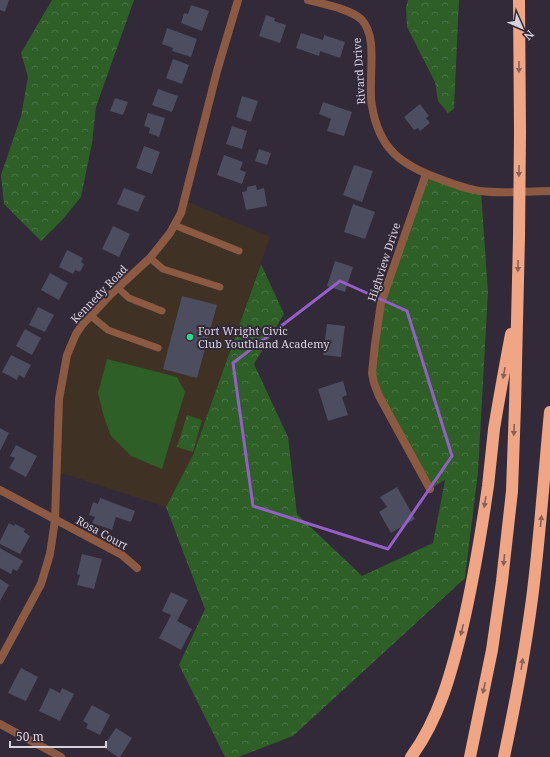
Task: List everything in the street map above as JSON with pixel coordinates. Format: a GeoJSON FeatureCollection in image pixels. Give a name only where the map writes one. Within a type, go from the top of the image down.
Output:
{"type":"FeatureCollection","features":[{"type":"Feature","properties":{"kind":"highway"},"geometry":{"type":"LineString","coordinates":[[470,757],[492,650],[502,581],[512,491],[516,406],[519,238],[519,0]]}},
{"type":"Feature","properties":{"kind":"highway"},"geometry":{"type":"LineString","coordinates":[[411,757],[420,745],[433,720],[448,682],[466,612],[488,485],[494,430],[517,294]]}},
{"type":"Feature","properties":{"kind":"highway"},"geometry":{"type":"LineString","coordinates":[[504,757],[519,686],[532,599],[550,412]]}},
{"type":"Feature","properties":{"kind":"street","name":"Kennedy Road"},"geometry":{"type":"LineString","coordinates":[[0,660],[41,584],[50,554],[55,520],[59,399],[67,355],[76,334],[118,288],[150,258],[170,233],[180,213],[216,71],[238,0]]}},
{"type":"Feature","properties":{"kind":"street","name":"Rivard Drive"},"geometry":{"type":"LineString","coordinates":[[308,0],[355,15],[361,20],[366,28],[370,40],[372,105],[377,126],[386,144],[398,158],[410,167],[462,187],[481,191],[550,191]]}},
{"type":"Feature","properties":{"kind":"street","name":"Highview Drive"},"geometry":{"type":"LineString","coordinates":[[426,174],[381,303],[374,344],[372,373],[374,384],[379,396],[430,488]]}},
{"type":"Feature","properties":{"kind":"street","name":"Rosa Court"},"geometry":{"type":"LineString","coordinates":[[0,490],[122,555],[137,568]]}},
{"type":"Feature","properties":{"kind":"street"},"geometry":{"type":"LineString","coordinates":[[0,724],[61,757]]}},
{"type":"Feature","properties":{"kind":"lane"},"geometry":{"type":"LineString","coordinates":[[174,225],[239,251]]}},
{"type":"Feature","properties":{"kind":"lane"},"geometry":{"type":"LineString","coordinates":[[150,258],[163,269],[220,287]]}},
{"type":"Feature","properties":{"kind":"lane"},"geometry":{"type":"LineString","coordinates":[[118,288],[129,298],[162,311]]}},
{"type":"Feature","properties":{"kind":"lane"},"geometry":{"type":"LineString","coordinates":[[91,316],[108,330],[158,348]]}},
{"type":"Feature","properties":{"kind":"highlighted area"},"geometry":{"type":"Polygon","coordinates":[[[340,281],[407,311],[452,456],[388,549],[253,506],[233,363],[340,281]]]}},
{"type":"Feature","properties":{"kind":"shaded area"},"geometry":{"type":"Polygon","coordinates":[[[184,200],[270,237],[193,455],[166,507],[58,472],[59,399],[76,334],[170,233],[184,200]]]}},
{"type":"Feature","properties":{"kind":"green space"},"geometry":{"type":"Polygon","coordinates":[[[52,0],[134,0],[96,107],[92,143],[81,197],[63,219],[41,241],[4,204],[1,175],[21,116],[28,77],[21,53],[52,0]]]}},
{"type":"Feature","properties":{"kind":"green space"},"geometry":{"type":"Polygon","coordinates":[[[408,0],[459,0],[454,109],[448,113],[438,101],[435,82],[407,27],[406,7],[408,0]]]}},
{"type":"Feature","properties":{"kind":"green space"},"geometry":{"type":"Polygon","coordinates":[[[426,174],[481,191],[488,292],[478,472],[465,578],[293,736],[238,757],[225,757],[179,665],[205,609],[166,507],[193,455],[261,264],[284,314],[254,364],[288,437],[297,514],[362,576],[433,543],[445,480],[430,489],[374,383],[378,324],[426,174]]]}},
{"type":"Feature","properties":{"kind":"green space"},"geometry":{"type":"Polygon","coordinates":[[[107,359],[177,377],[185,392],[162,469],[131,456],[111,436],[104,417],[98,393],[107,359]]]}},
{"type":"Feature","properties":{"kind":"green space"},"geometry":{"type":"Polygon","coordinates":[[[187,415],[202,420],[193,452],[177,447],[187,415]]]}},
{"type":"Feature","properties":{"kind":"building"},"geometry":{"type":"Polygon","coordinates":[[[0,0],[9,0],[5,12],[0,10],[0,0]]]}},
{"type":"Feature","properties":{"kind":"building"},"geometry":{"type":"Polygon","coordinates":[[[191,5],[209,11],[202,31],[181,23],[184,13],[188,14],[191,5]]]}},
{"type":"Feature","properties":{"kind":"building"},"geometry":{"type":"Polygon","coordinates":[[[266,15],[275,18],[274,21],[286,25],[280,43],[259,36],[266,15]]]}},
{"type":"Feature","properties":{"kind":"building"},"geometry":{"type":"Polygon","coordinates":[[[167,28],[197,39],[191,57],[172,51],[173,48],[162,44],[167,28]]]}},
{"type":"Feature","properties":{"kind":"building"},"geometry":{"type":"Polygon","coordinates":[[[301,33],[323,40],[324,35],[345,42],[340,58],[320,51],[319,56],[296,48],[301,33]]]}},
{"type":"Feature","properties":{"kind":"building"},"geometry":{"type":"Polygon","coordinates":[[[173,59],[189,65],[182,84],[166,78],[173,59]]]}},
{"type":"Feature","properties":{"kind":"building"},"geometry":{"type":"Polygon","coordinates":[[[158,89],[178,96],[172,112],[152,105],[158,89]]]}},
{"type":"Feature","properties":{"kind":"building"},"geometry":{"type":"Polygon","coordinates":[[[242,96],[258,101],[251,122],[236,117],[242,96]]]}},
{"type":"Feature","properties":{"kind":"building"},"geometry":{"type":"Polygon","coordinates":[[[115,98],[128,102],[123,115],[110,111],[115,98]]]}},
{"type":"Feature","properties":{"kind":"building"},"geometry":{"type":"Polygon","coordinates":[[[323,102],[352,112],[344,136],[327,131],[331,119],[319,114],[323,102]]]}},
{"type":"Feature","properties":{"kind":"building"},"geometry":{"type":"Polygon","coordinates":[[[420,104],[429,116],[426,118],[430,123],[420,131],[418,128],[414,130],[404,117],[420,104]]]}},
{"type":"Feature","properties":{"kind":"building"},"geometry":{"type":"Polygon","coordinates":[[[148,113],[165,118],[159,137],[149,133],[150,128],[144,126],[148,113]]]}},
{"type":"Feature","properties":{"kind":"building"},"geometry":{"type":"Polygon","coordinates":[[[232,126],[247,131],[242,149],[226,144],[232,126]]]}},
{"type":"Feature","properties":{"kind":"building"},"geometry":{"type":"Polygon","coordinates":[[[144,146],[160,152],[152,174],[136,168],[144,146]]]}},
{"type":"Feature","properties":{"kind":"building"},"geometry":{"type":"Polygon","coordinates":[[[259,149],[271,153],[267,165],[255,161],[259,149]]]}},
{"type":"Feature","properties":{"kind":"building"},"geometry":{"type":"Polygon","coordinates":[[[224,155],[243,162],[240,170],[246,172],[242,184],[217,175],[224,155]]]}},
{"type":"Feature","properties":{"kind":"building"},"geometry":{"type":"Polygon","coordinates":[[[354,165],[373,171],[362,202],[343,195],[354,165]]]}},
{"type":"Feature","properties":{"kind":"building"},"geometry":{"type":"Polygon","coordinates":[[[256,185],[257,190],[264,188],[267,206],[246,210],[242,192],[247,191],[247,187],[256,185]]]}},
{"type":"Feature","properties":{"kind":"building"},"geometry":{"type":"Polygon","coordinates":[[[124,188],[145,196],[138,212],[117,204],[124,188]]]}},
{"type":"Feature","properties":{"kind":"building"},"geometry":{"type":"Polygon","coordinates":[[[353,204],[375,212],[365,239],[344,232],[353,204]]]}},
{"type":"Feature","properties":{"kind":"building"},"geometry":{"type":"Polygon","coordinates":[[[113,226],[130,234],[119,257],[102,249],[113,226]]]}},
{"type":"Feature","properties":{"kind":"building"},"geometry":{"type":"Polygon","coordinates":[[[67,250],[83,258],[81,262],[84,264],[80,272],[75,270],[73,274],[59,267],[67,250]]]}},
{"type":"Feature","properties":{"kind":"building"},"geometry":{"type":"Polygon","coordinates":[[[335,261],[353,267],[345,292],[327,286],[335,261]]]}},
{"type":"Feature","properties":{"kind":"building"},"geometry":{"type":"Polygon","coordinates":[[[50,273],[68,283],[59,300],[41,290],[50,273]]]}},
{"type":"Feature","properties":{"kind":"building","name":"Fort Wright Civic Club Youthland Academy"},"geometry":{"type":"Polygon","coordinates":[[[182,296],[217,305],[197,378],[163,369],[182,296]]]}},
{"type":"Feature","properties":{"kind":"building"},"geometry":{"type":"Polygon","coordinates":[[[38,307],[54,315],[45,332],[29,325],[38,307]]]}},
{"type":"Feature","properties":{"kind":"building"},"geometry":{"type":"Polygon","coordinates":[[[327,324],[345,326],[341,357],[323,355],[327,324]]]}},
{"type":"Feature","properties":{"kind":"building"},"geometry":{"type":"Polygon","coordinates":[[[25,329],[41,338],[32,355],[16,346],[25,329]]]}},
{"type":"Feature","properties":{"kind":"building"},"geometry":{"type":"Polygon","coordinates":[[[11,355],[31,365],[24,378],[19,375],[17,380],[2,372],[11,355]]]}},
{"type":"Feature","properties":{"kind":"building"},"geometry":{"type":"Polygon","coordinates":[[[343,381],[347,395],[342,397],[348,415],[328,421],[318,389],[343,381]]]}},
{"type":"Feature","properties":{"kind":"building"},"geometry":{"type":"Polygon","coordinates":[[[0,428],[9,433],[0,451],[0,428]]]}},
{"type":"Feature","properties":{"kind":"building"},"geometry":{"type":"Polygon","coordinates":[[[16,445],[37,456],[26,477],[9,468],[15,458],[10,456],[16,445]]]}},
{"type":"Feature","properties":{"kind":"building"},"geometry":{"type":"Polygon","coordinates":[[[397,487],[415,519],[391,533],[379,512],[387,507],[380,497],[397,487]]]}},
{"type":"Feature","properties":{"kind":"building"},"geometry":{"type":"Polygon","coordinates":[[[100,498],[135,511],[131,522],[116,517],[112,530],[92,523],[95,517],[89,515],[93,502],[98,504],[100,498]]]}},
{"type":"Feature","properties":{"kind":"building"},"geometry":{"type":"Polygon","coordinates":[[[9,523],[25,529],[24,532],[30,536],[20,554],[0,544],[9,523]]]}},
{"type":"Feature","properties":{"kind":"building"},"geometry":{"type":"Polygon","coordinates":[[[0,548],[23,561],[17,571],[13,569],[11,574],[0,568],[0,548]]]}},
{"type":"Feature","properties":{"kind":"building"},"geometry":{"type":"Polygon","coordinates":[[[82,554],[102,559],[94,589],[77,585],[80,575],[77,574],[82,554]]]}},
{"type":"Feature","properties":{"kind":"building"},"geometry":{"type":"Polygon","coordinates":[[[0,579],[9,585],[0,601],[0,579]]]}},
{"type":"Feature","properties":{"kind":"building"},"geometry":{"type":"Polygon","coordinates":[[[171,592],[188,600],[177,621],[192,629],[181,650],[159,638],[171,615],[162,611],[171,592]]]}},
{"type":"Feature","properties":{"kind":"building"},"geometry":{"type":"Polygon","coordinates":[[[21,668],[38,677],[26,701],[8,693],[21,668]]]}},
{"type":"Feature","properties":{"kind":"building"},"geometry":{"type":"Polygon","coordinates":[[[50,688],[60,693],[62,688],[74,694],[60,721],[39,711],[50,688]]]}},
{"type":"Feature","properties":{"kind":"building"},"geometry":{"type":"Polygon","coordinates":[[[92,705],[110,715],[100,735],[86,728],[88,724],[83,721],[92,705]]]}},
{"type":"Feature","properties":{"kind":"building"},"geometry":{"type":"Polygon","coordinates":[[[116,728],[132,738],[120,757],[103,747],[116,728]]]}},
{"type":"Feature","properties":{"kind":"place","name":"Fort Wright Civic Club Youthland Academy"},"geometry":{"type":"Point","coordinates":[190,337]}}]}
